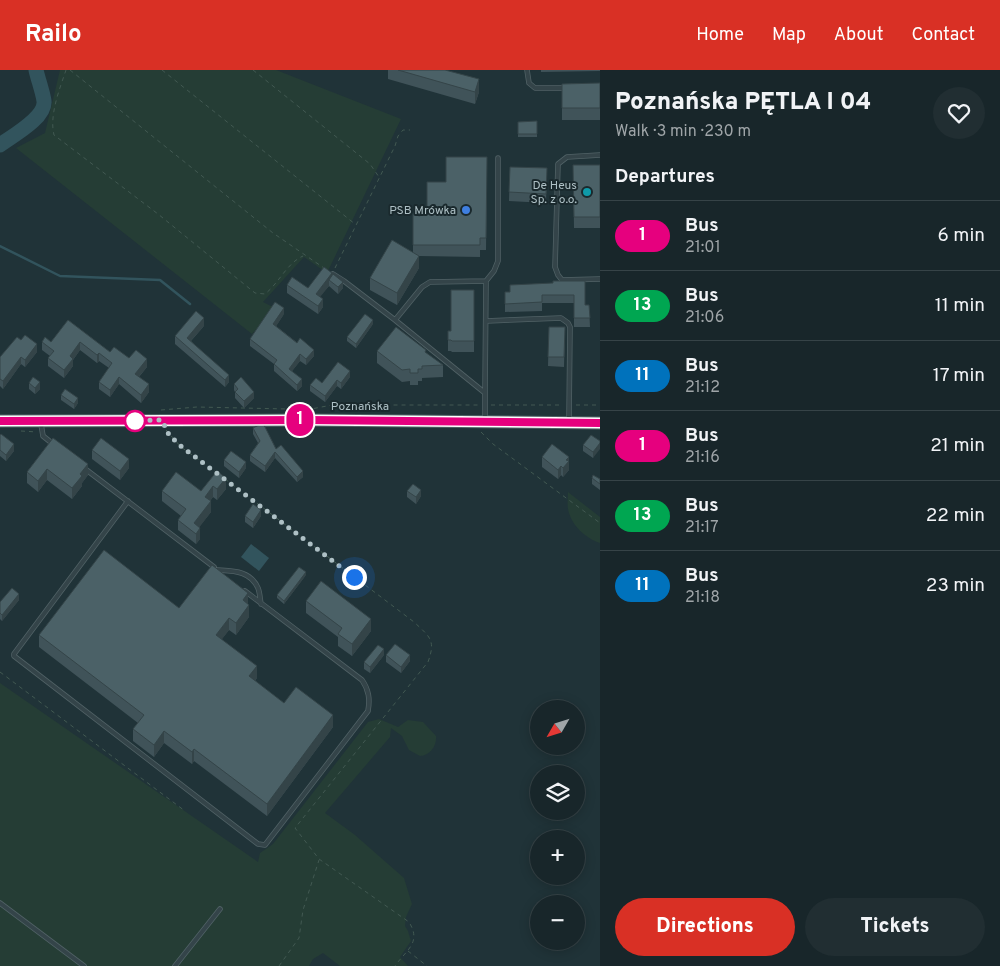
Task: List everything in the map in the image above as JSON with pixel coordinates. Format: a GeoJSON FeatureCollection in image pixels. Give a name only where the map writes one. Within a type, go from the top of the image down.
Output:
{"type":"FeatureCollection","features":[{"type":"Feature","properties":{"kind":"street","name":"Poznańska"},"geometry":{"type":"LineString","coordinates":[[0,421],[481,421],[600,423]]}},
{"type":"Feature","properties":{"kind":"lane"},"geometry":{"type":"LineString","coordinates":[[527,70],[528,83],[534,88],[572,88]]}},
{"type":"Feature","properties":{"kind":"lane"},"geometry":{"type":"LineString","coordinates":[[600,155],[572,156],[563,158],[558,164],[556,267],[558,275],[562,280],[600,280]]}},
{"type":"Feature","properties":{"kind":"lane"},"geometry":{"type":"LineString","coordinates":[[481,421],[485,405],[486,281],[494,271],[498,261],[498,158]]}},
{"type":"Feature","properties":{"kind":"lane"},"geometry":{"type":"LineString","coordinates":[[334,274],[395,320],[485,393]]}},
{"type":"Feature","properties":{"kind":"lane"},"geometry":{"type":"LineString","coordinates":[[395,320],[425,284],[430,282],[486,281]]}},
{"type":"Feature","properties":{"kind":"lane"},"geometry":{"type":"LineString","coordinates":[[486,321],[561,318],[568,323],[570,327],[570,422]]}},
{"type":"Feature","properties":{"kind":"lane"},"geometry":{"type":"LineString","coordinates":[[40,421],[43,436],[58,448]]}},
{"type":"Feature","properties":{"kind":"lane"},"geometry":{"type":"LineString","coordinates":[[80,464],[224,575]]}},
{"type":"Feature","properties":{"kind":"lane"},"geometry":{"type":"LineString","coordinates":[[128,501],[14,656],[258,844],[265,845],[368,711],[370,702],[367,686],[362,680],[239,587]]}},
{"type":"Feature","properties":{"kind":"lane"},"geometry":{"type":"LineString","coordinates":[[217,570],[234,570],[240,572],[253,582],[259,591],[261,604]]}},
{"type":"Feature","properties":{"kind":"lane"},"geometry":{"type":"LineString","coordinates":[[0,903],[84,966]]}},
{"type":"Feature","properties":{"kind":"lane"},"geometry":{"type":"LineString","coordinates":[[174,966],[220,909]]}},
{"type":"Feature","properties":{"kind":"path"},"geometry":{"type":"LineString","coordinates":[[66,70],[57,98],[52,128],[54,135],[158,214],[255,293],[265,294],[298,258],[304,255]]}},
{"type":"Feature","properties":{"kind":"path"},"geometry":{"type":"LineString","coordinates":[[70,70],[273,233],[334,274],[335,266],[395,146],[398,136],[403,130],[410,130]]}},
{"type":"Feature","properties":{"kind":"path"},"geometry":{"type":"LineString","coordinates":[[162,70],[356,225]]}},
{"type":"Feature","properties":{"kind":"path"},"geometry":{"type":"LineString","coordinates":[[253,70],[370,164],[379,177]]}},
{"type":"Feature","properties":{"kind":"path"},"geometry":{"type":"LineString","coordinates":[[301,410],[332,405],[600,406]]}},
{"type":"Feature","properties":{"kind":"path"},"geometry":{"type":"LineString","coordinates":[[153,411],[197,407],[292,410]]}},
{"type":"Feature","properties":{"kind":"path"},"geometry":{"type":"LineString","coordinates":[[162,420],[169,435],[182,447],[414,622],[428,634],[432,643],[433,647],[428,662],[295,828],[319,859],[409,922],[414,930],[414,944],[395,966]]}},
{"type":"Feature","properties":{"kind":"path"},"geometry":{"type":"LineString","coordinates":[[481,421],[481,432],[493,444],[600,523]]}},
{"type":"Feature","properties":{"kind":"path"},"geometry":{"type":"LineString","coordinates":[[0,672],[185,811]]}},
{"type":"Feature","properties":{"kind":"path"},"geometry":{"type":"LineString","coordinates":[[279,966],[299,938],[303,910],[319,859]]}},
{"type":"Feature","properties":{"kind":"path"},"geometry":{"type":"LineString","coordinates":[[407,951],[427,966]]}},
{"type":"Feature","properties":{"kind":"green space"},"geometry":{"type":"Polygon","coordinates":[[[60,70],[276,70],[401,119],[327,273],[304,257],[263,302],[275,308],[252,334],[16,148],[45,133],[60,70]]]}},
{"type":"Feature","properties":{"kind":"green space"},"geometry":{"type":"Polygon","coordinates":[[[568,492],[600,517],[600,543],[589,538],[575,525],[568,507],[568,492]]]}},
{"type":"Feature","properties":{"kind":"green space"},"geometry":{"type":"Polygon","coordinates":[[[0,683],[258,862],[260,853],[273,844],[368,722],[379,719],[398,727],[408,720],[423,722],[436,736],[434,746],[430,752],[420,756],[409,750],[402,736],[391,728],[390,737],[325,813],[355,835],[404,878],[412,904],[406,917],[405,926],[411,941],[400,957],[408,966],[340,966],[323,953],[313,959],[309,966],[0,966],[0,683]]]}},
{"type":"Feature","properties":{"kind":"water"},"geometry":{"type":"Polygon","coordinates":[[[251,544],[269,558],[259,571],[241,557],[251,544]]]}},
{"type":"Feature","properties":{"kind":"building"},"geometry":{"type":"Polygon","coordinates":[[[398,70],[445,70],[479,79],[475,92],[398,70]]]}},
{"type":"Feature","properties":{"kind":"building"},"geometry":{"type":"Polygon","coordinates":[[[600,83],[600,108],[562,108],[562,84],[600,83]]]}},
{"type":"Feature","properties":{"kind":"building"},"geometry":{"type":"Polygon","coordinates":[[[537,121],[537,134],[518,134],[518,122],[537,121]]]}},
{"type":"Feature","properties":{"kind":"building"},"geometry":{"type":"Polygon","coordinates":[[[446,157],[487,157],[486,238],[480,238],[480,245],[413,245],[413,213],[427,213],[427,182],[446,182],[446,157]]]}},
{"type":"Feature","properties":{"kind":"building","name":"De Heus Sp. z o.o."},"geometry":{"type":"Polygon","coordinates":[[[573,165],[600,165],[600,217],[574,217],[573,165]]]}},
{"type":"Feature","properties":{"kind":"building"},"geometry":{"type":"Polygon","coordinates":[[[510,167],[547,168],[546,194],[509,192],[510,167]]]}},
{"type":"Feature","properties":{"kind":"building"},"geometry":{"type":"Polygon","coordinates":[[[392,240],[419,256],[397,293],[370,278],[392,240]]]}},
{"type":"Feature","properties":{"kind":"building"},"geometry":{"type":"Polygon","coordinates":[[[324,267],[332,273],[316,294],[323,299],[318,306],[287,285],[292,277],[308,288],[324,267]]]}},
{"type":"Feature","properties":{"kind":"building"},"geometry":{"type":"Polygon","coordinates":[[[333,274],[343,282],[338,287],[329,280],[333,274]]]}},
{"type":"Feature","properties":{"kind":"building"},"geometry":{"type":"Polygon","coordinates":[[[553,281],[585,281],[585,305],[589,305],[590,318],[574,318],[574,295],[542,295],[542,302],[505,304],[505,292],[510,292],[510,285],[553,283],[553,281]]]}},
{"type":"Feature","properties":{"kind":"building"},"geometry":{"type":"Polygon","coordinates":[[[451,290],[474,290],[474,341],[448,340],[448,331],[451,331],[451,290]]]}},
{"type":"Feature","properties":{"kind":"building"},"geometry":{"type":"Polygon","coordinates":[[[275,302],[284,308],[273,324],[297,343],[300,338],[314,350],[306,359],[300,354],[289,369],[302,379],[297,385],[274,364],[277,360],[250,339],[275,302]]]}},
{"type":"Feature","properties":{"kind":"building"},"geometry":{"type":"Polygon","coordinates":[[[196,311],[204,318],[187,338],[229,375],[225,380],[175,336],[196,311]]]}},
{"type":"Feature","properties":{"kind":"building"},"geometry":{"type":"Polygon","coordinates":[[[365,314],[373,320],[356,344],[347,337],[365,314]]]}},
{"type":"Feature","properties":{"kind":"building"},"geometry":{"type":"Polygon","coordinates":[[[68,320],[110,352],[114,347],[129,358],[136,350],[147,359],[135,374],[149,384],[141,395],[119,377],[110,390],[99,382],[112,363],[99,353],[97,355],[80,342],[70,356],[73,359],[64,370],[48,358],[54,351],[42,342],[45,337],[51,342],[68,320]]]}},
{"type":"Feature","properties":{"kind":"building"},"geometry":{"type":"Polygon","coordinates":[[[396,327],[443,365],[422,366],[422,369],[418,369],[418,373],[410,373],[410,369],[402,370],[377,351],[396,327]]]}},
{"type":"Feature","properties":{"kind":"building"},"geometry":{"type":"Polygon","coordinates":[[[549,327],[565,327],[564,357],[548,357],[549,327]]]}},
{"type":"Feature","properties":{"kind":"building"},"geometry":{"type":"Polygon","coordinates":[[[25,335],[37,344],[25,360],[21,357],[3,381],[0,379],[0,357],[17,337],[21,340],[25,335]]]}},
{"type":"Feature","properties":{"kind":"building"},"geometry":{"type":"Polygon","coordinates":[[[338,362],[350,371],[341,383],[337,380],[325,396],[310,385],[316,378],[322,383],[338,362]]]}},
{"type":"Feature","properties":{"kind":"building"},"geometry":{"type":"Polygon","coordinates":[[[33,377],[40,382],[35,388],[29,383],[33,377]]]}},
{"type":"Feature","properties":{"kind":"building"},"geometry":{"type":"Polygon","coordinates":[[[241,377],[254,392],[244,401],[235,392],[238,389],[234,384],[241,377]]]}},
{"type":"Feature","properties":{"kind":"building"},"geometry":{"type":"Polygon","coordinates":[[[65,389],[78,398],[74,404],[61,395],[65,389]]]}},
{"type":"Feature","properties":{"kind":"building"},"geometry":{"type":"Polygon","coordinates":[[[263,423],[276,449],[281,445],[303,471],[297,477],[275,452],[265,466],[250,455],[260,441],[253,428],[263,423]]]}},
{"type":"Feature","properties":{"kind":"building"},"geometry":{"type":"Polygon","coordinates":[[[1,434],[14,444],[6,455],[0,450],[1,434]]]}},
{"type":"Feature","properties":{"kind":"building"},"geometry":{"type":"Polygon","coordinates":[[[591,435],[600,441],[593,452],[583,445],[591,435]]]}},
{"type":"Feature","properties":{"kind":"building"},"geometry":{"type":"Polygon","coordinates":[[[53,438],[88,464],[80,474],[82,476],[72,488],[47,469],[38,481],[27,472],[53,438]]]}},
{"type":"Feature","properties":{"kind":"building"},"geometry":{"type":"Polygon","coordinates":[[[101,438],[129,459],[120,471],[92,450],[101,438]]]}},
{"type":"Feature","properties":{"kind":"building"},"geometry":{"type":"Polygon","coordinates":[[[552,444],[569,457],[566,460],[569,461],[563,468],[561,466],[558,470],[542,457],[552,444]]]}},
{"type":"Feature","properties":{"kind":"building"},"geometry":{"type":"Polygon","coordinates":[[[231,451],[246,462],[239,472],[224,460],[231,451]]]}},
{"type":"Feature","properties":{"kind":"building"},"geometry":{"type":"Polygon","coordinates":[[[217,471],[226,478],[217,489],[213,486],[205,497],[211,501],[194,523],[200,528],[196,534],[178,520],[186,509],[162,491],[176,472],[201,491],[217,471]]]}},
{"type":"Feature","properties":{"kind":"building"},"geometry":{"type":"Polygon","coordinates":[[[593,475],[600,479],[600,484],[592,478],[593,475]]]}},
{"type":"Feature","properties":{"kind":"building"},"geometry":{"type":"Polygon","coordinates":[[[413,484],[421,490],[416,497],[407,491],[413,484]]]}},
{"type":"Feature","properties":{"kind":"building"},"geometry":{"type":"Polygon","coordinates":[[[253,504],[261,510],[253,522],[245,516],[253,504]]]}},
{"type":"Feature","properties":{"kind":"building"},"geometry":{"type":"Polygon","coordinates":[[[104,550],[179,608],[212,565],[248,593],[243,600],[249,605],[236,623],[229,618],[216,635],[257,666],[249,676],[284,703],[296,687],[333,715],[267,804],[194,749],[192,752],[164,731],[154,745],[133,729],[144,715],[39,635],[104,550]]]}},
{"type":"Feature","properties":{"kind":"building"},"geometry":{"type":"Polygon","coordinates":[[[299,567],[306,572],[284,601],[277,595],[299,567]]]}},
{"type":"Feature","properties":{"kind":"building"},"geometry":{"type":"Polygon","coordinates":[[[321,581],[371,619],[352,644],[338,634],[342,628],[306,601],[321,581]]]}},
{"type":"Feature","properties":{"kind":"building"},"geometry":{"type":"Polygon","coordinates":[[[12,588],[19,594],[2,615],[0,613],[0,602],[12,588]]]}},
{"type":"Feature","properties":{"kind":"building"},"geometry":{"type":"Polygon","coordinates":[[[395,644],[410,655],[401,667],[386,655],[395,644]]]}},
{"type":"Feature","properties":{"kind":"building"},"geometry":{"type":"Polygon","coordinates":[[[378,645],[384,649],[370,667],[364,662],[378,645]]]}},
{"type":"Feature","properties":{"kind":"waterway"},"geometry":{"type":"LineString","coordinates":[[0,145],[20,132],[40,114],[44,101],[36,70]]}},
{"type":"Feature","properties":{"kind":"waterway"},"geometry":{"type":"LineString","coordinates":[[0,246],[60,276],[160,280],[190,304]]}},
{"type":"Feature","properties":{"kind":"bus line","name":"1"},"geometry":{"type":"LineString","coordinates":[[0,421],[307,420],[600,423]]}},
{"type":"Feature","properties":{"kind":"place","name":"De Heus Sp. z o.o."},"geometry":{"type":"Point","coordinates":[587,192]}},
{"type":"Feature","properties":{"kind":"place","name":"PSB Mrówka"},"geometry":{"type":"Point","coordinates":[466,210]}},
{"type":"Feature","properties":{"kind":"route"},"geometry":{"type":"LineString","coordinates":[[135,421],[129,421],[162,420],[174,441],[354,577]]}}]}
